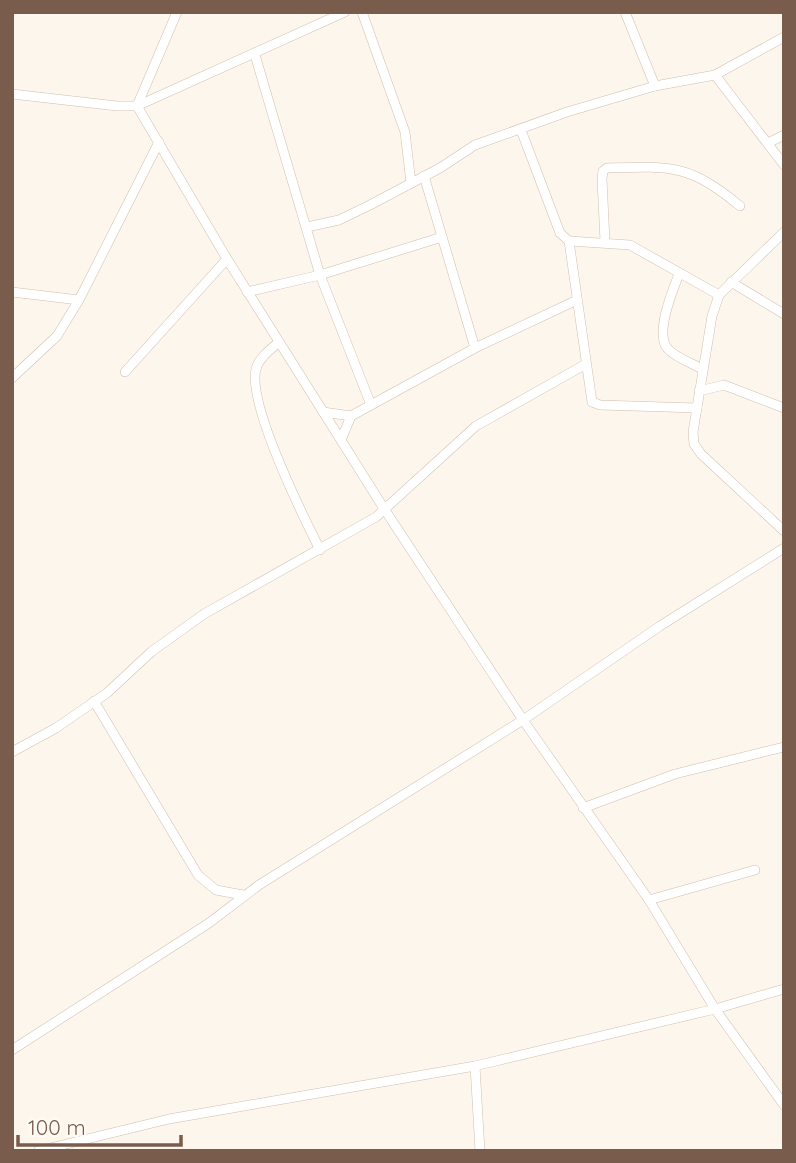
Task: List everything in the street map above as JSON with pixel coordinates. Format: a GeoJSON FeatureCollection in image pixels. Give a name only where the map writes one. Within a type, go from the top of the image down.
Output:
{"type":"FeatureCollection","features":[{"type":"Feature","properties":{"kind":"street"},"geometry":{"type":"LineString","coordinates":[[137,106],[177,12]]}},
{"type":"Feature","properties":{"kind":"street"},"geometry":{"type":"LineString","coordinates":[[12,94],[137,106],[255,55],[345,12]]}},
{"type":"Feature","properties":{"kind":"street"},"geometry":{"type":"LineString","coordinates":[[362,12],[405,132],[411,183]]}},
{"type":"Feature","properties":{"kind":"street"},"geometry":{"type":"LineString","coordinates":[[625,12],[655,86]]}},
{"type":"Feature","properties":{"kind":"street"},"geometry":{"type":"LineString","coordinates":[[307,227],[339,220],[424,176],[475,145],[566,112],[655,86],[715,75],[784,37]]}},
{"type":"Feature","properties":{"kind":"street"},"geometry":{"type":"LineString","coordinates":[[255,55],[320,275],[371,405]]}},
{"type":"Feature","properties":{"kind":"street"},"geometry":{"type":"LineString","coordinates":[[715,75],[784,165]]}},
{"type":"Feature","properties":{"kind":"street"},"geometry":{"type":"LineString","coordinates":[[137,106],[227,260],[383,508],[523,720],[649,900],[715,1009],[784,1105]]}},
{"type":"Feature","properties":{"kind":"street"},"geometry":{"type":"LineString","coordinates":[[521,130],[561,233],[569,242],[586,364],[595,405],[697,408]]}},
{"type":"Feature","properties":{"kind":"street"},"geometry":{"type":"LineString","coordinates":[[768,143],[784,135]]}},
{"type":"Feature","properties":{"kind":"street"},"geometry":{"type":"LineString","coordinates":[[12,379],[47,349],[79,300],[159,142]]}},
{"type":"Feature","properties":{"kind":"street"},"geometry":{"type":"LineString","coordinates":[[605,242],[602,179],[607,168],[666,166],[685,170],[715,186],[740,206]]}},
{"type":"Feature","properties":{"kind":"street"},"geometry":{"type":"LineString","coordinates":[[424,176],[475,348]]}},
{"type":"Feature","properties":{"kind":"street"},"geometry":{"type":"LineString","coordinates":[[784,232],[719,295],[712,316],[693,432],[694,444],[701,454],[784,531]]}},
{"type":"Feature","properties":{"kind":"street"},"geometry":{"type":"LineString","coordinates":[[247,292],[320,275],[442,237]]}},
{"type":"Feature","properties":{"kind":"street"},"geometry":{"type":"LineString","coordinates":[[569,242],[629,245],[719,295]]}},
{"type":"Feature","properties":{"kind":"street"},"geometry":{"type":"LineString","coordinates":[[125,372],[227,260]]}},
{"type":"Feature","properties":{"kind":"street"},"geometry":{"type":"LineString","coordinates":[[679,274],[667,306],[665,343],[669,350],[702,369]]}},
{"type":"Feature","properties":{"kind":"street"},"geometry":{"type":"LineString","coordinates":[[731,282],[784,314]]}},
{"type":"Feature","properties":{"kind":"street"},"geometry":{"type":"LineString","coordinates":[[12,292],[79,300]]}},
{"type":"Feature","properties":{"kind":"street"},"geometry":{"type":"LineString","coordinates":[[323,412],[351,416],[475,348],[577,300]]}},
{"type":"Feature","properties":{"kind":"street"},"geometry":{"type":"LineString","coordinates":[[279,342],[263,356],[255,376],[277,462],[320,550]]}},
{"type":"Feature","properties":{"kind":"street"},"geometry":{"type":"LineString","coordinates":[[12,751],[56,728],[94,701],[152,652],[204,614],[376,517],[476,426],[586,364]]}},
{"type":"Feature","properties":{"kind":"street"},"geometry":{"type":"LineString","coordinates":[[699,391],[724,385],[784,408]]}},
{"type":"Feature","properties":{"kind":"street"},"geometry":{"type":"LineString","coordinates":[[341,440],[351,416]]}},
{"type":"Feature","properties":{"kind":"street"},"geometry":{"type":"LineString","coordinates":[[12,1050],[209,923],[243,895],[523,720],[660,626],[784,548]]}},
{"type":"Feature","properties":{"kind":"street"},"geometry":{"type":"LineString","coordinates":[[94,701],[198,875],[216,890],[243,895]]}},
{"type":"Feature","properties":{"kind":"street"},"geometry":{"type":"LineString","coordinates":[[583,808],[675,774],[784,747]]}},
{"type":"Feature","properties":{"kind":"street"},"geometry":{"type":"LineString","coordinates":[[649,900],[755,870]]}},
{"type":"Feature","properties":{"kind":"street"},"geometry":{"type":"LineString","coordinates":[[38,1151],[169,1119],[475,1066],[715,1009],[784,989]]}},
{"type":"Feature","properties":{"kind":"street"},"geometry":{"type":"LineString","coordinates":[[475,1066],[481,1151]]}}]}
